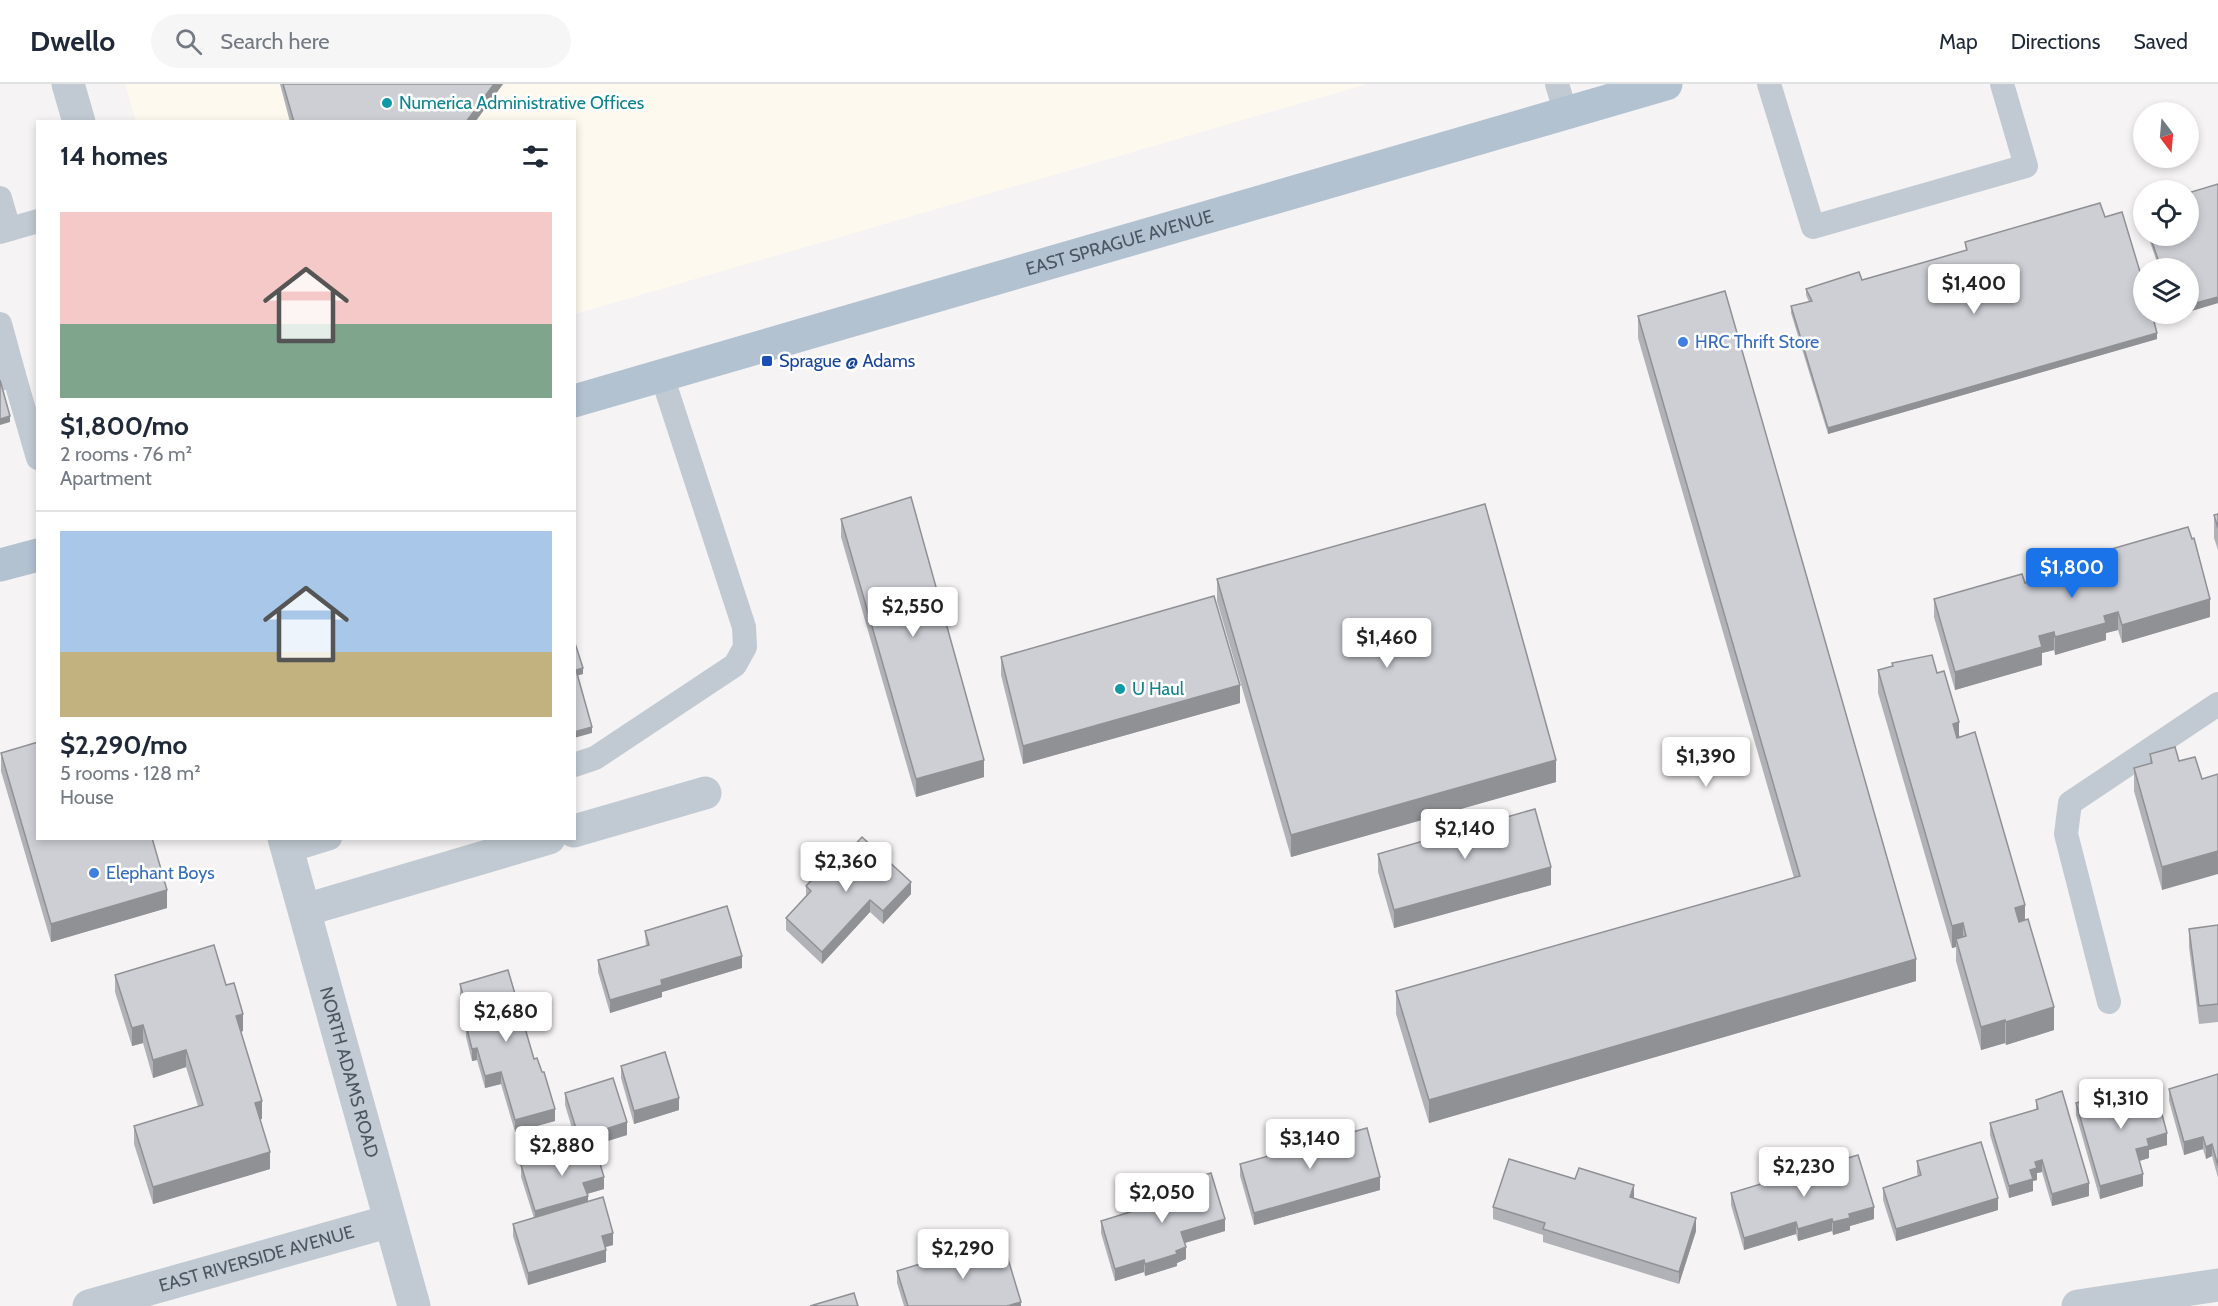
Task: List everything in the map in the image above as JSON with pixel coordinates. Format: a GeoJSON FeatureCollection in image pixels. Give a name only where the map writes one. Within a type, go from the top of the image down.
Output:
{"type":"FeatureCollection","features":[{"type":"Feature","properties":{"kind":"main road","name":"EAST SPRAGUE AVENUE"},"geometry":{"type":"LineString","coordinates":[[576,400],[662,376],[1561,99],[1666,84]]}},
{"type":"Feature","properties":{"kind":"main road"},"geometry":{"type":"LineString","coordinates":[[0,565],[36,556]]}},
{"type":"Feature","properties":{"kind":"street"},"geometry":{"type":"LineString","coordinates":[[68,84],[78,120]]}},
{"type":"Feature","properties":{"kind":"street"},"geometry":{"type":"LineString","coordinates":[[576,830],[705,793]]}},
{"type":"Feature","properties":{"kind":"street"},"geometry":{"type":"LineString","coordinates":[[305,910],[542,840]]}},
{"type":"Feature","properties":{"kind":"street","name":"NORTH ADAMS ROAD"},"geometry":{"type":"LineString","coordinates":[[286,845],[414,1306]]}},
{"type":"Feature","properties":{"kind":"street","name":"EAST RIVERSIDE AVENUE"},"geometry":{"type":"LineString","coordinates":[[89,1306],[390,1221]]}},
{"type":"Feature","properties":{"kind":"street"},"geometry":{"type":"LineString","coordinates":[[2078,1306],[2218,1285]]}},
{"type":"Feature","properties":{"kind":"lane"},"geometry":{"type":"LineString","coordinates":[[1769,84],[1813,227],[2026,166],[2002,84]]}},
{"type":"Feature","properties":{"kind":"lane"},"geometry":{"type":"LineString","coordinates":[[0,199],[5,230],[36,222]]}},
{"type":"Feature","properties":{"kind":"lane"},"geometry":{"type":"LineString","coordinates":[[0,324],[7,377],[36,453]]}},
{"type":"Feature","properties":{"kind":"lane"},"geometry":{"type":"LineString","coordinates":[[576,764],[595,758],[735,665],[745,647],[744,627],[662,376]]}},
{"type":"Feature","properties":{"kind":"lane"},"geometry":{"type":"LineString","coordinates":[[2109,1002],[2066,834],[2070,803],[2218,704]]}},
{"type":"Feature","properties":{"kind":"lane"},"geometry":{"type":"LineString","coordinates":[[286,845],[317,840]]}},
{"type":"Feature","properties":{"kind":"shaded area"},"geometry":{"type":"Polygon","coordinates":[[[125,84],[1367,84],[576,314],[576,120],[136,120],[125,84]]]}},
{"type":"Feature","properties":{"kind":"building","name":"Numerica Administrative Offices"},"geometry":{"type":"Polygon","coordinates":[[[283,84],[494,84],[467,120],[293,120],[283,84]]]}},
{"type":"Feature","properties":{"kind":"building"},"geometry":{"type":"Polygon","coordinates":[[[2218,184],[2218,297],[2199,302],[2199,258],[2158,258],[2153,246],[2199,246],[2199,190],[2218,184]]]}},
{"type":"Feature","properties":{"kind":"building"},"geometry":{"type":"Polygon","coordinates":[[[2100,203],[2105,217],[2122,212],[2136,258],[2133,258],[2133,324],[2155,324],[2157,333],[1828,428],[1791,306],[1812,301],[1806,289],[1859,272],[1862,280],[1967,250],[1965,242],[2100,203]]]}},
{"type":"Feature","properties":{"kind":"building"},"geometry":{"type":"Polygon","coordinates":[[[1725,291],[1916,959],[1429,1100],[1396,991],[1800,876],[1638,316],[1725,291]]]}},
{"type":"Feature","properties":{"kind":"building"},"geometry":{"type":"Polygon","coordinates":[[[0,380],[10,416],[0,419],[0,380]]]}},
{"type":"Feature","properties":{"kind":"building"},"geometry":{"type":"Polygon","coordinates":[[[911,497],[984,760],[916,779],[841,519],[911,497]]]}},
{"type":"Feature","properties":{"kind":"building"},"geometry":{"type":"Polygon","coordinates":[[[1485,504],[1556,760],[1291,835],[1217,579],[1485,504]]]}},
{"type":"Feature","properties":{"kind":"building"},"geometry":{"type":"Polygon","coordinates":[[[2218,514],[2218,528],[2214,515],[2218,514]]]}},
{"type":"Feature","properties":{"kind":"building"},"geometry":{"type":"Polygon","coordinates":[[[2188,527],[2192,539],[2194,538],[2210,599],[2122,625],[2118,612],[2104,616],[2106,623],[2055,637],[2054,632],[2039,636],[2042,647],[1955,672],[1934,599],[2022,574],[2025,583],[2103,559],[2101,552],[2188,527]]]}},
{"type":"Feature","properties":{"kind":"building","name":"U Haul"},"geometry":{"type":"Polygon","coordinates":[[[1214,596],[1240,685],[1023,746],[1001,657],[1214,596]]]}},
{"type":"Feature","properties":{"kind":"building"},"geometry":{"type":"Polygon","coordinates":[[[576,646],[583,668],[576,670],[576,646]]]}},
{"type":"Feature","properties":{"kind":"building"},"geometry":{"type":"Polygon","coordinates":[[[1932,655],[1937,673],[1944,671],[1959,722],[1953,724],[1957,738],[1975,732],[2025,905],[2015,908],[2019,922],[2028,919],[2054,1007],[1981,1027],[1956,939],[1966,936],[1963,923],[1952,926],[1878,670],[1893,666],[1892,663],[1932,655]]]}},
{"type":"Feature","properties":{"kind":"building"},"geometry":{"type":"Polygon","coordinates":[[[576,670],[592,727],[576,731],[576,670]]]}},
{"type":"Feature","properties":{"kind":"building","name":"Elephant Boys"},"geometry":{"type":"Polygon","coordinates":[[[36,743],[36,840],[153,840],[167,890],[51,924],[1,753],[36,743]]]}},
{"type":"Feature","properties":{"kind":"building"},"geometry":{"type":"Polygon","coordinates":[[[2175,747],[2179,761],[2195,757],[2202,779],[2218,774],[2218,851],[2162,867],[2134,768],[2152,763],[2150,754],[2175,747]]]}},
{"type":"Feature","properties":{"kind":"building"},"geometry":{"type":"Polygon","coordinates":[[[1535,809],[1551,867],[1394,910],[1378,854],[1535,809]]]}},
{"type":"Feature","properties":{"kind":"building"},"geometry":{"type":"Polygon","coordinates":[[[862,837],[911,882],[883,911],[870,900],[822,952],[786,918],[811,891],[806,886],[832,859],[837,864],[862,837]]]}},
{"type":"Feature","properties":{"kind":"building"},"geometry":{"type":"Polygon","coordinates":[[[727,906],[742,956],[661,980],[662,985],[610,1000],[598,960],[649,945],[645,931],[727,906]]]}},
{"type":"Feature","properties":{"kind":"building"},"geometry":{"type":"Polygon","coordinates":[[[2218,925],[2218,1004],[2199,1006],[2189,929],[2218,925]]]}},
{"type":"Feature","properties":{"kind":"building"},"geometry":{"type":"Polygon","coordinates":[[[214,945],[226,985],[234,983],[243,1014],[236,1016],[262,1101],[255,1103],[270,1152],[153,1187],[134,1126],[203,1105],[186,1050],[153,1060],[143,1025],[132,1028],[115,975],[214,945]]]}},
{"type":"Feature","properties":{"kind":"building"},"geometry":{"type":"Polygon","coordinates":[[[508,970],[534,1059],[537,1058],[544,1072],[555,1109],[515,1120],[501,1072],[485,1076],[477,1048],[472,1049],[466,1025],[471,1023],[460,984],[508,970]]]}},
{"type":"Feature","properties":{"kind":"building"},"geometry":{"type":"Polygon","coordinates":[[[665,1052],[679,1098],[634,1111],[621,1066],[665,1052]]]}},
{"type":"Feature","properties":{"kind":"building"},"geometry":{"type":"Polygon","coordinates":[[[2218,1074],[2218,1166],[2212,1144],[2206,1147],[2203,1137],[2184,1142],[2169,1089],[2218,1074]]]}},
{"type":"Feature","properties":{"kind":"building"},"geometry":{"type":"Polygon","coordinates":[[[613,1078],[627,1122],[579,1138],[565,1093],[613,1078]]]}},
{"type":"Feature","properties":{"kind":"building"},"geometry":{"type":"Polygon","coordinates":[[[2153,1081],[2167,1133],[2147,1139],[2149,1146],[2136,1149],[2143,1174],[2100,1186],[2076,1103],[2153,1081]]]}},
{"type":"Feature","properties":{"kind":"building"},"geometry":{"type":"Polygon","coordinates":[[[2062,1091],[2089,1183],[2052,1194],[2042,1160],[2035,1162],[2037,1168],[2030,1170],[2033,1179],[2009,1186],[1990,1123],[2038,1109],[2036,1100],[2062,1091]]]}},
{"type":"Feature","properties":{"kind":"building"},"geometry":{"type":"Polygon","coordinates":[[[1367,1128],[1380,1177],[1254,1213],[1240,1164],[1367,1128]]]}},
{"type":"Feature","properties":{"kind":"building"},"geometry":{"type":"Polygon","coordinates":[[[1981,1142],[1998,1198],[1896,1229],[1883,1188],[1921,1175],[1917,1161],[1981,1142]]]}},
{"type":"Feature","properties":{"kind":"building"},"geometry":{"type":"Polygon","coordinates":[[[594,1144],[604,1177],[583,1183],[588,1196],[535,1211],[521,1165],[594,1144]]]}},
{"type":"Feature","properties":{"kind":"building"},"geometry":{"type":"Polygon","coordinates":[[[1858,1155],[1874,1207],[1849,1214],[1850,1218],[1833,1222],[1832,1219],[1798,1229],[1796,1222],[1744,1238],[1731,1193],[1858,1155]]]}},
{"type":"Feature","properties":{"kind":"building"},"geometry":{"type":"Polygon","coordinates":[[[1509,1159],[1575,1179],[1579,1168],[1634,1185],[1630,1197],[1696,1218],[1679,1272],[1543,1229],[1545,1223],[1493,1207],[1509,1159]]]}},
{"type":"Feature","properties":{"kind":"building"},"geometry":{"type":"Polygon","coordinates":[[[1211,1173],[1225,1219],[1181,1232],[1186,1247],[1176,1251],[1177,1254],[1145,1264],[1144,1260],[1115,1269],[1101,1221],[1185,1195],[1181,1182],[1211,1173]]]}},
{"type":"Feature","properties":{"kind":"building"},"geometry":{"type":"Polygon","coordinates":[[[603,1197],[613,1233],[602,1236],[606,1250],[528,1273],[513,1224],[603,1197]]]}},
{"type":"Feature","properties":{"kind":"building"},"geometry":{"type":"Polygon","coordinates":[[[1002,1239],[1021,1302],[1007,1306],[908,1306],[897,1271],[1002,1239]]]}},
{"type":"Feature","properties":{"kind":"building"},"geometry":{"type":"Polygon","coordinates":[[[854,1293],[858,1306],[810,1306],[854,1293]]]}},
{"type":"Feature","properties":{"kind":"place","name":"Numerica Administrative Offices"},"geometry":{"type":"Point","coordinates":[387,103]}},
{"type":"Feature","properties":{"kind":"place","name":"HRC Thrift Store"},"geometry":{"type":"Point","coordinates":[1683,342]}},
{"type":"Feature","properties":{"kind":"place","name":"Sprague @ Adams"},"geometry":{"type":"Point","coordinates":[767,361]}},
{"type":"Feature","properties":{"kind":"place","name":"U Haul"},"geometry":{"type":"Point","coordinates":[1120,689]}},
{"type":"Feature","properties":{"kind":"place","name":"Elephant Boys"},"geometry":{"type":"Point","coordinates":[94,873]}}]}
